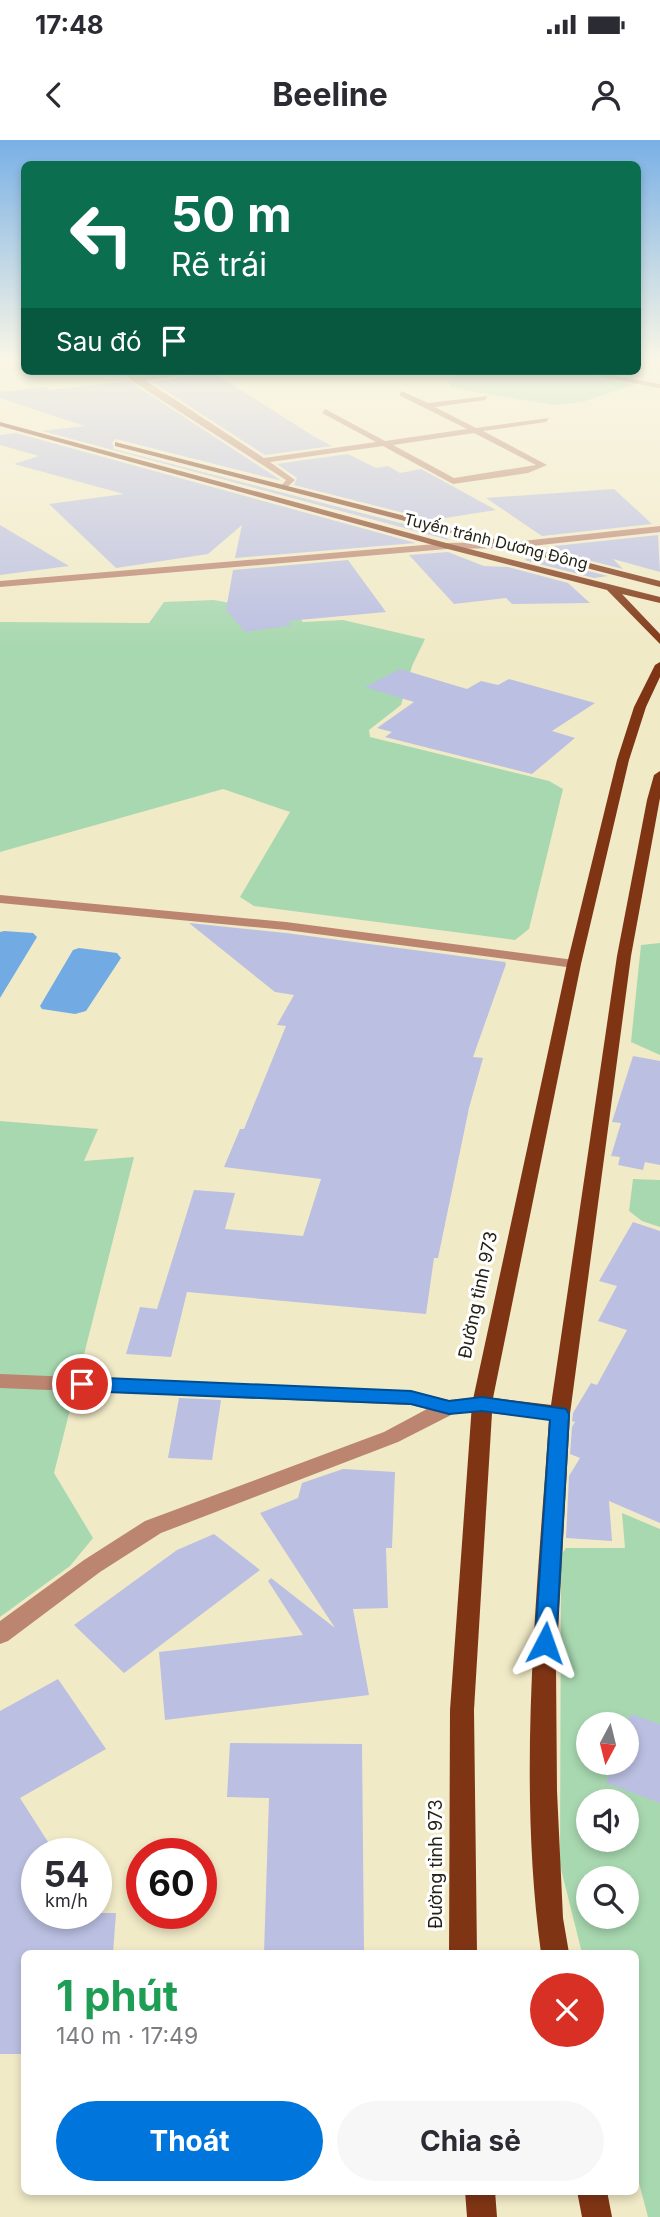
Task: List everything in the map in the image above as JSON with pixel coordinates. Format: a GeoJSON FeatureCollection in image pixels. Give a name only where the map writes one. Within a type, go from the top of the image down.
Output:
{"type":"FeatureCollection","features":[{"type":"Feature","properties":{"kind":"main road","name":"Tuyến tránh Dương Đông"},"geometry":{"type":"LineString","coordinates":[[113,455],[447,546],[660,600]]}},
{"type":"Feature","properties":{"kind":"main road","name":"Tuyến tránh Dương Đông"},"geometry":{"type":"LineString","coordinates":[[161,455],[660,584]]}},
{"type":"Feature","properties":{"kind":"main road"},"geometry":{"type":"LineString","coordinates":[[608,586],[644,620],[660,641]]}},
{"type":"Feature","properties":{"kind":"main road","name":"Đường tỉnh 973"},"geometry":{"type":"LineString","coordinates":[[463,1950],[462,1710],[482,1404],[576,958],[623,760],[640,707],[660,665]]}},
{"type":"Feature","properties":{"kind":"main road"},"geometry":{"type":"LineString","coordinates":[[555,1950],[550,1918],[544,1791],[544,1668],[559,1414],[624,956],[660,775]]}},
{"type":"Feature","properties":{"kind":"main road"},"geometry":{"type":"LineString","coordinates":[[482,1404],[559,1414]]}},
{"type":"Feature","properties":{"kind":"main road"},"geometry":{"type":"LineString","coordinates":[[480,2195],[482,2217]]}},
{"type":"Feature","properties":{"kind":"main road"},"geometry":{"type":"LineString","coordinates":[[593,2195],[597,2217]]}},
{"type":"Feature","properties":{"kind":"street"},"geometry":{"type":"LineString","coordinates":[[253,455],[290,480],[285,486]]}},
{"type":"Feature","properties":{"kind":"street"},"geometry":{"type":"LineString","coordinates":[[262,461],[304,455]]}},
{"type":"Feature","properties":{"kind":"street"},"geometry":{"type":"LineString","coordinates":[[406,455],[453,481],[528,470],[544,465],[524,455]]}},
{"type":"Feature","properties":{"kind":"street"},"geometry":{"type":"LineString","coordinates":[[0,584],[447,546],[513,545],[660,529]]}},
{"type":"Feature","properties":{"kind":"street"},"geometry":{"type":"LineString","coordinates":[[0,899],[576,958]]}},
{"type":"Feature","properties":{"kind":"street"},"geometry":{"type":"LineString","coordinates":[[0,1381],[411,1398],[449,1408]]}},
{"type":"Feature","properties":{"kind":"street"},"geometry":{"type":"LineString","coordinates":[[0,1634],[92,1566],[153,1527],[391,1437],[449,1408],[482,1404]]}},
{"type":"Feature","properties":{"kind":"green space"},"geometry":{"type":"Polygon","coordinates":[[[214,600],[240,605],[286,603],[303,622],[343,620],[425,639],[412,666],[401,705],[369,730],[370,737],[549,781],[563,789],[529,929],[515,940],[254,906],[240,897],[290,812],[223,789],[0,852],[0,622],[149,623],[164,602],[214,600]]]}},
{"type":"Feature","properties":{"kind":"green space"},"geometry":{"type":"Polygon","coordinates":[[[660,943],[660,1055],[631,1042],[641,945],[660,943]]]}},
{"type":"Feature","properties":{"kind":"green space"},"geometry":{"type":"Polygon","coordinates":[[[0,1121],[98,1129],[84,1161],[134,1157],[54,1473],[93,1538],[70,1566],[0,1617],[0,1121]]]}},
{"type":"Feature","properties":{"kind":"green space"},"geometry":{"type":"Polygon","coordinates":[[[633,1179],[660,1180],[660,1227],[642,1221],[629,1211],[633,1179]]]}},
{"type":"Feature","properties":{"kind":"green space"},"geometry":{"type":"Polygon","coordinates":[[[622,1513],[660,1529],[660,2217],[648,2217],[639,2183],[639,1950],[581,1950],[576,1929],[560,1865],[561,1555],[566,1548],[625,1548],[622,1513]]]}},
{"type":"Feature","properties":{"kind":"water"},"geometry":{"type":"Polygon","coordinates":[[[0,932],[33,933],[37,937],[0,998],[0,932]]]}},
{"type":"Feature","properties":{"kind":"water"},"geometry":{"type":"Polygon","coordinates":[[[79,948],[117,953],[121,958],[86,1011],[75,1014],[42,1009],[40,1006],[73,950],[79,948]]]}},
{"type":"Feature","properties":{"kind":"building"},"geometry":{"type":"Polygon","coordinates":[[[35,455],[96,455],[416,543],[235,558],[242,525],[208,554],[116,568],[49,504],[124,494],[14,464],[39,456],[35,455]]]}},
{"type":"Feature","properties":{"kind":"building"},"geometry":{"type":"Polygon","coordinates":[[[131,455],[443,534],[449,540],[131,455]]]}},
{"type":"Feature","properties":{"kind":"building"},"geometry":{"type":"Polygon","coordinates":[[[179,455],[242,455],[282,481],[179,455]]]}},
{"type":"Feature","properties":{"kind":"building"},"geometry":{"type":"Polygon","coordinates":[[[350,455],[376,468],[388,466],[400,473],[421,469],[496,510],[432,520],[294,485],[297,478],[277,464],[350,455]]]}},
{"type":"Feature","properties":{"kind":"building"},"geometry":{"type":"Polygon","coordinates":[[[614,489],[652,524],[542,536],[486,498],[614,489]]]}},
{"type":"Feature","properties":{"kind":"building"},"geometry":{"type":"Polygon","coordinates":[[[0,525],[69,566],[0,575],[0,525]]]}},
{"type":"Feature","properties":{"kind":"building"},"geometry":{"type":"Polygon","coordinates":[[[658,535],[660,572],[613,559],[623,569],[548,550],[555,546],[658,535]]]}},
{"type":"Feature","properties":{"kind":"building"},"geometry":{"type":"Polygon","coordinates":[[[448,552],[484,566],[508,567],[568,583],[590,603],[512,604],[506,598],[454,604],[409,555],[448,552]]]}},
{"type":"Feature","properties":{"kind":"building"},"geometry":{"type":"Polygon","coordinates":[[[532,557],[608,576],[594,578],[524,560],[532,557]]]}},
{"type":"Feature","properties":{"kind":"building"},"geometry":{"type":"Polygon","coordinates":[[[348,560],[386,612],[288,621],[292,625],[245,632],[226,610],[233,570],[348,560]]]}},
{"type":"Feature","properties":{"kind":"building"},"geometry":{"type":"Polygon","coordinates":[[[400,669],[467,689],[481,681],[498,685],[509,679],[595,703],[552,731],[575,738],[532,774],[385,737],[392,732],[377,728],[414,702],[365,687],[400,669]]]}},
{"type":"Feature","properties":{"kind":"building"},"geometry":{"type":"Polygon","coordinates":[[[189,923],[505,962],[473,1057],[483,1058],[469,1108],[438,1258],[434,1258],[426,1314],[187,1292],[171,1357],[126,1354],[140,1307],[157,1309],[194,1190],[235,1193],[225,1229],[303,1236],[321,1179],[224,1167],[240,1129],[244,1129],[286,1026],[277,1025],[294,995],[275,992],[189,923]]]}},
{"type":"Feature","properties":{"kind":"building"},"geometry":{"type":"Polygon","coordinates":[[[633,1056],[660,1061],[660,1165],[645,1162],[643,1170],[618,1165],[620,1157],[611,1156],[621,1123],[612,1122],[633,1056]]]}},
{"type":"Feature","properties":{"kind":"building"},"geometry":{"type":"Polygon","coordinates":[[[633,1222],[660,1231],[660,1523],[609,1501],[612,1541],[566,1538],[569,1476],[580,1458],[570,1454],[572,1427],[575,1422],[572,1421],[573,1413],[591,1383],[597,1385],[627,1330],[598,1321],[617,1286],[599,1281],[633,1222]]]}},
{"type":"Feature","properties":{"kind":"building"},"geometry":{"type":"Polygon","coordinates":[[[179,1398],[221,1400],[212,1460],[168,1458],[179,1398]]]}},
{"type":"Feature","properties":{"kind":"building"},"geometry":{"type":"Polygon","coordinates":[[[343,1469],[395,1472],[392,1548],[386,1548],[388,1608],[353,1609],[369,1695],[165,1720],[159,1652],[303,1635],[268,1581],[271,1578],[335,1628],[260,1513],[298,1498],[302,1483],[343,1469]]]}},
{"type":"Feature","properties":{"kind":"building"},"geometry":{"type":"Polygon","coordinates":[[[214,1534],[260,1570],[124,1673],[74,1625],[177,1550],[214,1534]]]}},
{"type":"Feature","properties":{"kind":"building"},"geometry":{"type":"Polygon","coordinates":[[[58,1679],[106,1749],[20,1798],[45,1838],[21,1838],[21,1929],[112,1929],[112,1913],[116,1913],[113,1950],[21,1950],[21,2054],[0,2054],[0,1711],[58,1679]]]}},
{"type":"Feature","properties":{"kind":"building"},"geometry":{"type":"Polygon","coordinates":[[[639,1717],[660,1724],[660,1803],[639,1795],[639,1789],[622,1789],[606,1783],[609,1775],[639,1775],[639,1717]]]}},
{"type":"Feature","properties":{"kind":"building"},"geometry":{"type":"Polygon","coordinates":[[[230,1743],[362,1744],[364,1950],[264,1950],[269,1798],[227,1797],[230,1743]]]}},
{"type":"Feature","properties":{"kind":"route"},"geometry":{"type":"LineString","coordinates":[[82,1384],[411,1398],[449,1408],[482,1404],[559,1414],[545,1643]]}}]}
